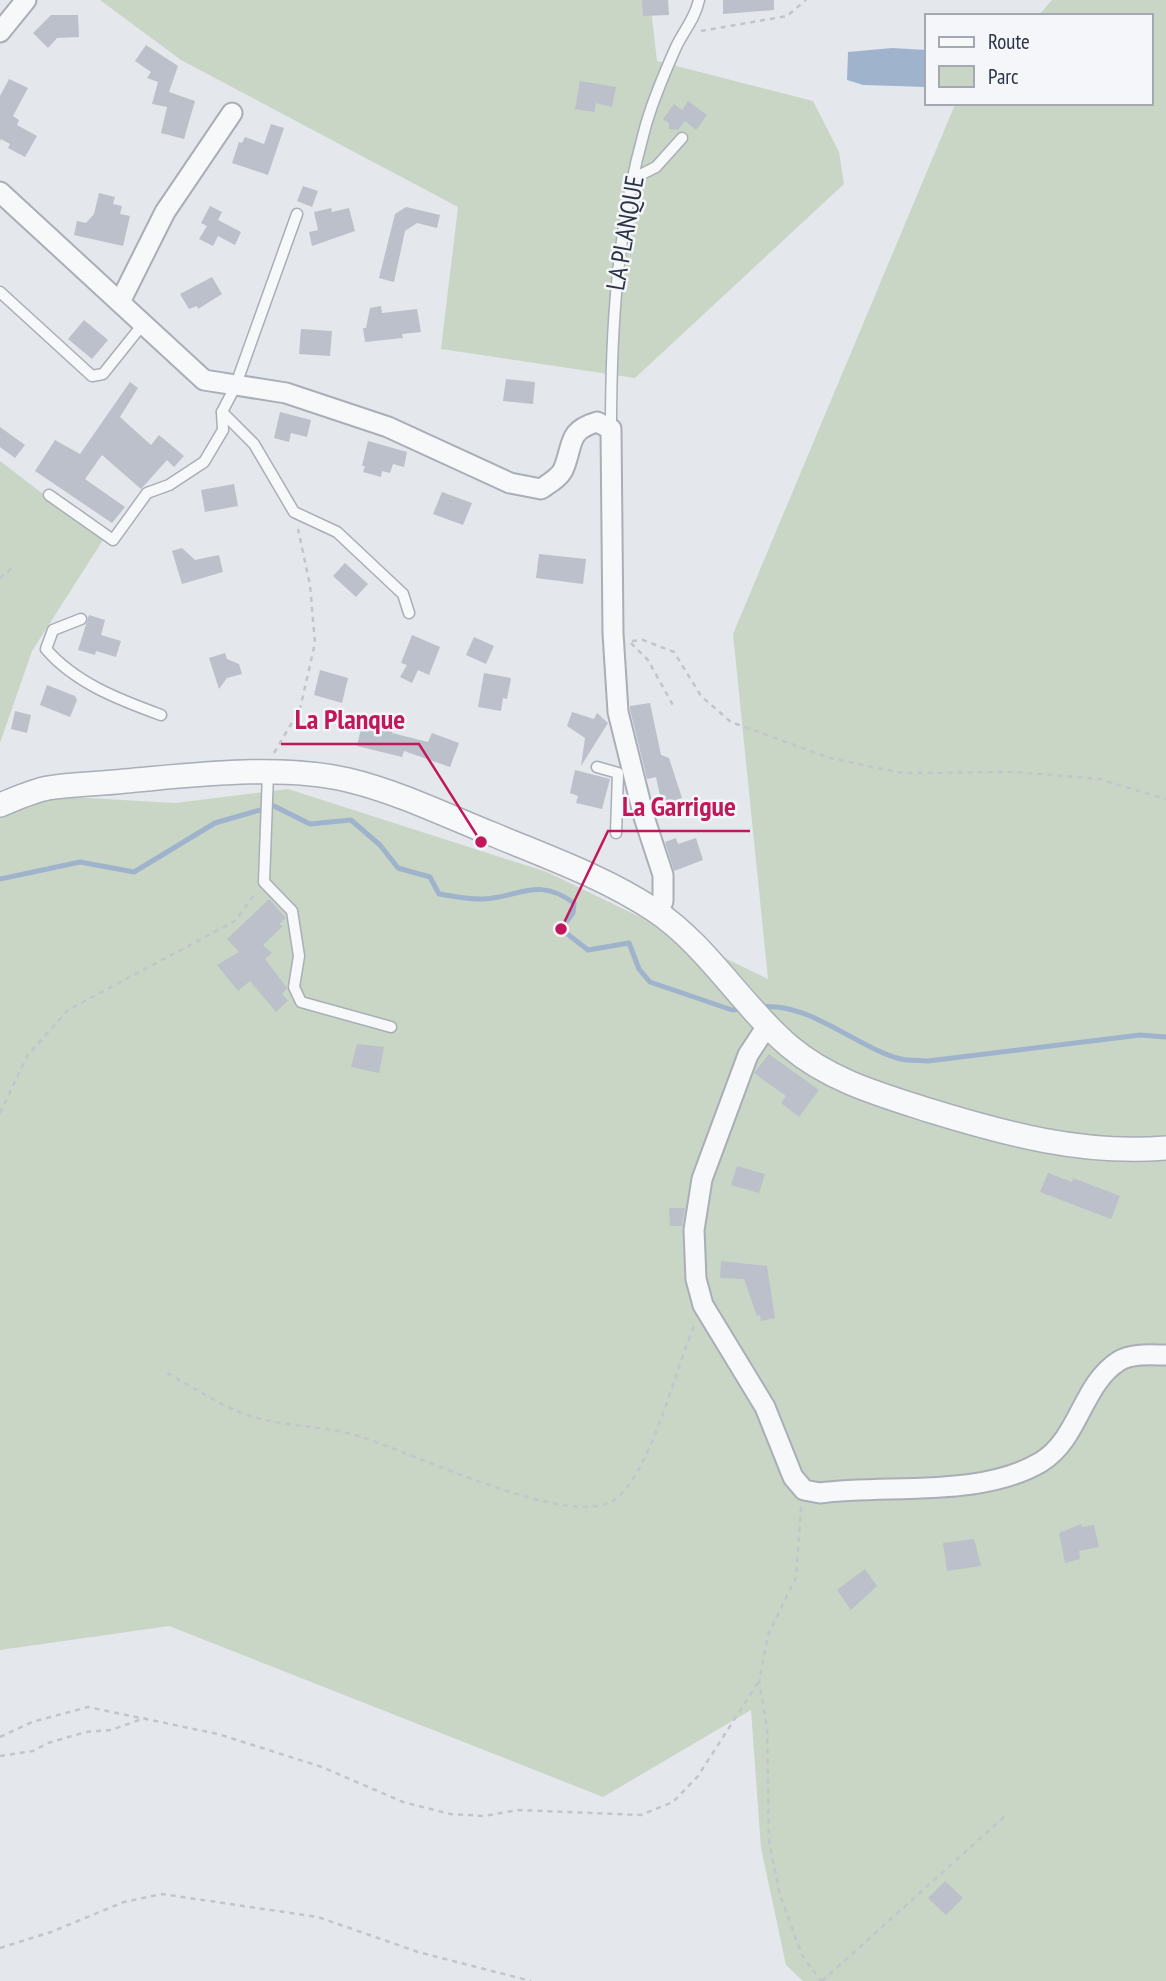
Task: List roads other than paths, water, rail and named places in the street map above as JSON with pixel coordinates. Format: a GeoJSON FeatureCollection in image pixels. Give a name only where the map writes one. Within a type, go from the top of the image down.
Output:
{"type":"FeatureCollection","features":[{"type":"Feature","properties":{"kind":"street"},"geometry":{"type":"LineString","coordinates":[[0,32],[26,0]]}},
{"type":"Feature","properties":{"kind":"street"},"geometry":{"type":"LineString","coordinates":[[120,302],[165,212],[232,113]]}},
{"type":"Feature","properties":{"kind":"street"},"geometry":{"type":"LineString","coordinates":[[0,192],[204,380],[286,393],[388,427],[510,483],[541,489],[562,473],[573,436],[582,426],[597,422],[611,429],[621,637],[618,712],[644,817],[663,874],[663,901],[658,912]]}},
{"type":"Feature","properties":{"kind":"street"},"geometry":{"type":"LineString","coordinates":[[0,805],[47,788],[162,778],[268,783],[307,773],[348,780],[402,797],[582,871],[620,889],[658,912],[694,945],[763,1022],[825,1072],[873,1093],[1045,1142],[1094,1149],[1166,1148]]}},
{"type":"Feature","properties":{"kind":"street"},"geometry":{"type":"LineString","coordinates":[[763,1022],[702,1179],[694,1230],[696,1279],[703,1305],[765,1407],[793,1477],[804,1490],[820,1493],[980,1483],[1015,1476],[1045,1460],[1068,1437],[1098,1382],[1119,1361],[1139,1355],[1166,1355]]}},
{"type":"Feature","properties":{"kind":"lane","name":"LA PLANQUE"},"geometry":{"type":"LineString","coordinates":[[611,429],[611,334],[616,279],[634,178],[644,131],[677,45],[695,17],[699,0]]}},
{"type":"Feature","properties":{"kind":"lane"},"geometry":{"type":"LineString","coordinates":[[634,178],[656,167],[682,138]]}},
{"type":"Feature","properties":{"kind":"lane"},"geometry":{"type":"LineString","coordinates":[[49,495],[113,540],[147,493],[169,485],[204,462],[223,430],[222,412],[235,387],[297,214]]}},
{"type":"Feature","properties":{"kind":"lane"},"geometry":{"type":"LineString","coordinates":[[0,292],[92,376],[103,374],[143,324]]}},
{"type":"Feature","properties":{"kind":"lane"},"geometry":{"type":"LineString","coordinates":[[222,412],[254,444],[294,512],[337,532],[403,594],[410,613]]}},
{"type":"Feature","properties":{"kind":"lane"},"geometry":{"type":"LineString","coordinates":[[81,619],[53,630],[46,649],[58,662],[113,697],[161,715]]}},
{"type":"Feature","properties":{"kind":"lane"},"geometry":{"type":"LineString","coordinates":[[597,766],[618,773],[617,833]]}},
{"type":"Feature","properties":{"kind":"lane"},"geometry":{"type":"LineString","coordinates":[[268,783],[264,882],[292,911],[299,956],[294,987],[301,1002],[391,1027]]}},
{"type":"Feature","properties":{"kind":"water"},"geometry":{"type":"Polygon","coordinates":[[[892,48],[925,50],[925,87],[863,85],[847,80],[848,52],[892,48]]]}},
{"type":"Feature","properties":{"kind":"waterway"},"geometry":{"type":"LineString","coordinates":[[0,879],[80,862],[134,872],[215,823],[274,806],[310,824],[351,820],[380,845],[398,868],[430,877],[439,894],[484,899],[540,890],[561,895],[574,903],[573,913],[561,929],[588,950],[629,943],[639,969],[650,982],[732,1010],[742,1009]]}},
{"type":"Feature","properties":{"kind":"waterway"},"geometry":{"type":"LineString","coordinates":[[759,1007],[796,1011],[884,1053],[907,1060],[928,1061],[1140,1035],[1166,1037]]}},
{"type":"Feature","properties":{"kind":"place","name":"La Planque"},"geometry":{"type":"Point","coordinates":[481,842]}},
{"type":"Feature","properties":{"kind":"place","name":"La Garrigue"},"geometry":{"type":"Point","coordinates":[561,929]}}]}
